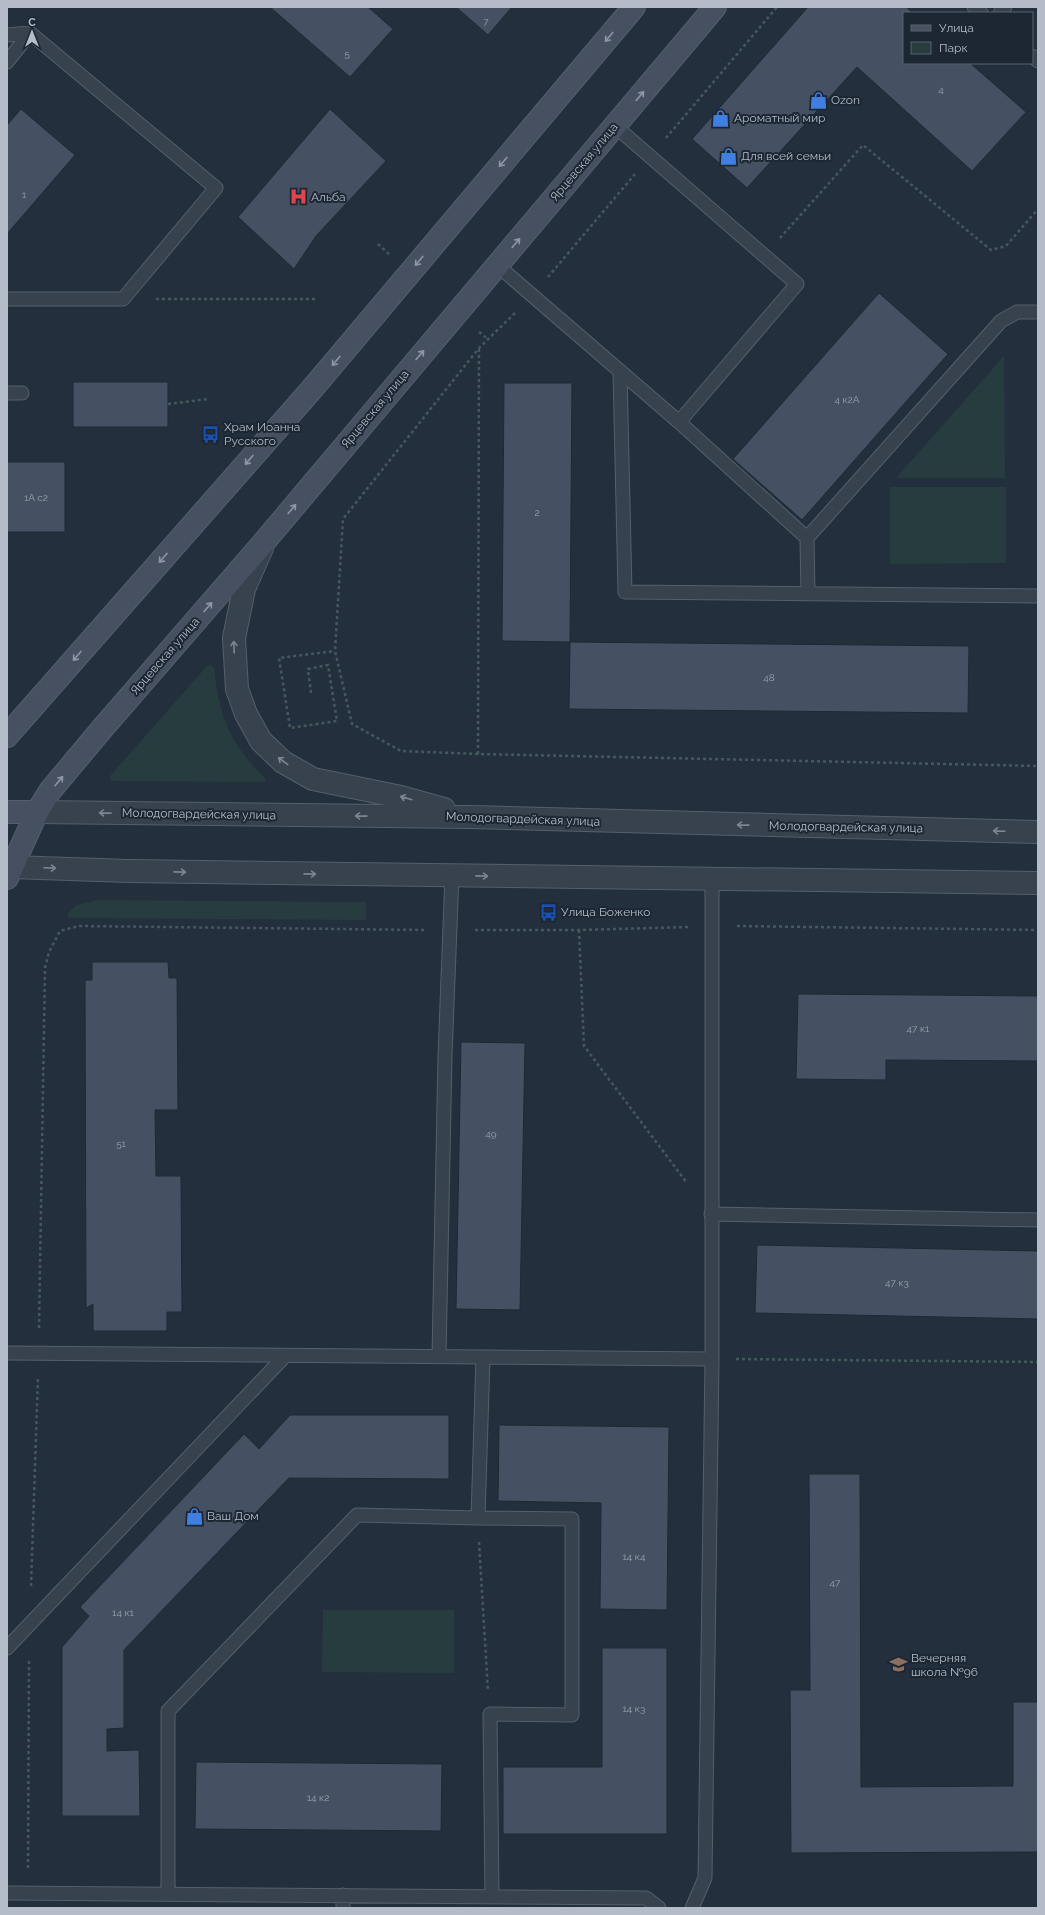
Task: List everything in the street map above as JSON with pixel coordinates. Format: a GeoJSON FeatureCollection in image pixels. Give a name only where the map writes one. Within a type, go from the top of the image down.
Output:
{"type":"FeatureCollection","features":[{"type":"Feature","properties":{"kind":"main road"},"geometry":{"type":"LineString","coordinates":[[7,736],[312,389],[634,7]]}},
{"type":"Feature","properties":{"kind":"main road","name":"Ярцевская улица"},"geometry":{"type":"LineString","coordinates":[[37,812],[50,791],[101,730],[264,542],[715,7]]}},
{"type":"Feature","properties":{"kind":"main road","name":"Молодогвардейская улица"},"geometry":{"type":"LineString","coordinates":[[7,812],[37,812]]}},
{"type":"Feature","properties":{"kind":"main road"},"geometry":{"type":"LineString","coordinates":[[8,871],[37,812]]}},
{"type":"Feature","properties":{"kind":"street"},"geometry":{"type":"LineString","coordinates":[[264,542],[244,589],[234,638],[237,689],[246,714],[261,741],[283,762],[312,779],[401,797],[470,817]]}},
{"type":"Feature","properties":{"kind":"street","name":"Молодогвардейская улица"},"geometry":{"type":"LineString","coordinates":[[37,812],[470,817],[1038,832]]}},
{"type":"Feature","properties":{"kind":"street"},"geometry":{"type":"LineString","coordinates":[[8,871],[143,871],[1038,883]]}},
{"type":"Feature","properties":{"kind":"lane"},"geometry":{"type":"LineString","coordinates":[[7,35],[30,33],[216,188],[123,299],[7,299]]}},
{"type":"Feature","properties":{"kind":"lane"},"geometry":{"type":"LineString","coordinates":[[7,62],[30,33]]}},
{"type":"Feature","properties":{"kind":"lane"},"geometry":{"type":"LineString","coordinates":[[615,126],[797,284],[679,422]]}},
{"type":"Feature","properties":{"kind":"lane"},"geometry":{"type":"LineString","coordinates":[[497,265],[532,297],[679,422],[807,538]]}},
{"type":"Feature","properties":{"kind":"lane"},"geometry":{"type":"LineString","coordinates":[[808,594],[807,538],[1001,321],[1017,312],[1038,312]]}},
{"type":"Feature","properties":{"kind":"lane"},"geometry":{"type":"LineString","coordinates":[[620,372],[625,592],[1038,596]]}},
{"type":"Feature","properties":{"kind":"lane"},"geometry":{"type":"LineString","coordinates":[[7,393],[22,393]]}},
{"type":"Feature","properties":{"kind":"lane"},"geometry":{"type":"LineString","coordinates":[[439,1356],[445,1048],[452,875]]}},
{"type":"Feature","properties":{"kind":"lane"},"geometry":{"type":"LineString","coordinates":[[692,1908],[706,1878],[712,1359],[712,879]]}},
{"type":"Feature","properties":{"kind":"lane"},"geometry":{"type":"LineString","coordinates":[[711,1214],[1038,1220]]}},
{"type":"Feature","properties":{"kind":"lane"},"geometry":{"type":"LineString","coordinates":[[7,1353],[712,1359]]}},
{"type":"Feature","properties":{"kind":"lane"},"geometry":{"type":"LineString","coordinates":[[7,1648],[285,1356]]}},
{"type":"Feature","properties":{"kind":"lane"},"geometry":{"type":"LineString","coordinates":[[478,1518],[483,1357]]}},
{"type":"Feature","properties":{"kind":"lane"},"geometry":{"type":"LineString","coordinates":[[168,1893],[168,1711],[357,1516],[572,1519],[572,1716],[490,1714],[492,1896]]}},
{"type":"Feature","properties":{"kind":"lane"},"geometry":{"type":"LineString","coordinates":[[7,1892],[646,1898],[659,1908]]}},
{"type":"Feature","properties":{"kind":"lane"},"geometry":{"type":"LineString","coordinates":[[343,1895],[343,1908]]}},
{"type":"Feature","properties":{"kind":"path"},"geometry":{"type":"LineString","coordinates":[[764,255],[863,145],[990,250],[1006,246],[1038,208]]}},
{"type":"Feature","properties":{"kind":"path"},"geometry":{"type":"LineString","coordinates":[[532,297],[479,348],[343,519],[334,651],[352,724],[401,751],[1038,766]]}},
{"type":"Feature","properties":{"kind":"path"},"geometry":{"type":"LineString","coordinates":[[123,299],[315,299]]}},
{"type":"Feature","properties":{"kind":"path"},"geometry":{"type":"LineString","coordinates":[[478,754],[479,348]]}},
{"type":"Feature","properties":{"kind":"path"},"geometry":{"type":"LineString","coordinates":[[168,404],[208,398]]}},
{"type":"Feature","properties":{"kind":"path"},"geometry":{"type":"LineString","coordinates":[[311,693],[308,669],[328,665],[337,720],[290,728],[279,658],[334,651]]}},
{"type":"Feature","properties":{"kind":"path"},"geometry":{"type":"LineString","coordinates":[[27,1892],[29,1625],[39,1353],[45,968],[49,952],[60,930],[79,926],[579,930],[712,926],[1038,930]]}},
{"type":"Feature","properties":{"kind":"path"},"geometry":{"type":"LineString","coordinates":[[579,930],[584,1046],[711,1214]]}},
{"type":"Feature","properties":{"kind":"path"},"geometry":{"type":"LineString","coordinates":[[712,1359],[1038,1362]]}},
{"type":"Feature","properties":{"kind":"path"},"geometry":{"type":"LineString","coordinates":[[478,1518],[490,1714]]}},
{"type":"Feature","properties":{"kind":"green space"},"geometry":{"type":"Polygon","coordinates":[[[1004,356],[1005,478],[896,478],[1004,356]]]}},
{"type":"Feature","properties":{"kind":"green space"},"geometry":{"type":"Polygon","coordinates":[[[890,487],[1006,487],[1006,563],[890,564],[890,487]]]}},
{"type":"Feature","properties":{"kind":"green space"},"geometry":{"type":"Polygon","coordinates":[[[211,665],[214,668],[219,701],[228,728],[243,753],[265,778],[265,782],[111,781],[110,776],[207,666],[211,665]]]}},
{"type":"Feature","properties":{"kind":"green space"},"geometry":{"type":"Polygon","coordinates":[[[98,900],[366,902],[366,920],[68,918],[68,913],[77,905],[98,900]]]}},
{"type":"Feature","properties":{"kind":"green space"},"geometry":{"type":"Polygon","coordinates":[[[323,1610],[454,1610],[454,1673],[322,1672],[323,1610]]]}},
{"type":"Feature","properties":{"kind":"building"},"geometry":{"type":"Polygon","coordinates":[[[270,7],[368,7],[393,29],[350,77],[270,7]]]}},
{"type":"Feature","properties":{"kind":"building"},"geometry":{"type":"Polygon","coordinates":[[[456,7],[512,7],[488,35],[456,7]]]}},
{"type":"Feature","properties":{"kind":"building"},"geometry":{"type":"Polygon","coordinates":[[[808,7],[906,7],[912,12],[903,12],[903,64],[971,64],[1026,112],[972,171],[857,67],[747,188],[692,139],[808,7]]]}},
{"type":"Feature","properties":{"kind":"building"},"geometry":{"type":"Polygon","coordinates":[[[21,109],[75,155],[7,234],[7,125],[21,109]]]}},
{"type":"Feature","properties":{"kind":"building"},"geometry":{"type":"Polygon","coordinates":[[[330,109],[386,161],[316,236],[294,269],[238,217],[330,109]]]}},
{"type":"Feature","properties":{"kind":"building"},"geometry":{"type":"Polygon","coordinates":[[[879,293],[948,354],[802,520],[733,459],[879,293]]]}},
{"type":"Feature","properties":{"kind":"building"},"geometry":{"type":"Polygon","coordinates":[[[73,382],[168,382],[168,427],[73,427],[73,382]]]}},
{"type":"Feature","properties":{"kind":"building"},"geometry":{"type":"Polygon","coordinates":[[[504,383],[572,383],[570,642],[502,641],[504,383]]]}},
{"type":"Feature","properties":{"kind":"building"},"geometry":{"type":"Polygon","coordinates":[[[7,462],[65,462],[65,532],[7,532],[7,462]]]}},
{"type":"Feature","properties":{"kind":"building"},"geometry":{"type":"Polygon","coordinates":[[[570,642],[969,646],[968,713],[569,709],[570,642]]]}},
{"type":"Feature","properties":{"kind":"building"},"geometry":{"type":"Polygon","coordinates":[[[92,962],[168,962],[169,978],[177,978],[178,1110],[155,1110],[156,1176],[181,1176],[182,1312],[167,1312],[167,1331],[93,1331],[93,1304],[86,1308],[85,980],[92,980],[92,962]]]}},
{"type":"Feature","properties":{"kind":"building"},"geometry":{"type":"Polygon","coordinates":[[[798,994],[1038,996],[1038,1061],[886,1060],[886,1080],[796,1079],[798,994]]]}},
{"type":"Feature","properties":{"kind":"building"},"geometry":{"type":"Polygon","coordinates":[[[461,1042],[525,1043],[520,1310],[456,1309],[461,1042]]]}},
{"type":"Feature","properties":{"kind":"building"},"geometry":{"type":"Polygon","coordinates":[[[757,1245],[1038,1251],[1038,1319],[755,1313],[757,1245]]]}},
{"type":"Feature","properties":{"kind":"building"},"geometry":{"type":"Polygon","coordinates":[[[290,1415],[449,1415],[449,1479],[289,1478],[124,1650],[124,1728],[107,1729],[107,1751],[139,1750],[140,1816],[62,1816],[62,1647],[89,1616],[80,1607],[244,1434],[259,1449],[290,1415]]]}},
{"type":"Feature","properties":{"kind":"building"},"geometry":{"type":"Polygon","coordinates":[[[499,1425],[669,1427],[667,1610],[600,1609],[601,1503],[498,1501],[499,1425]]]}},
{"type":"Feature","properties":{"kind":"building"},"geometry":{"type":"Polygon","coordinates":[[[809,1474],[860,1474],[861,1787],[1013,1786],[1013,1702],[1038,1702],[1038,1852],[791,1853],[790,1690],[810,1690],[809,1474]]]}},
{"type":"Feature","properties":{"kind":"building"},"geometry":{"type":"Polygon","coordinates":[[[602,1648],[667,1648],[667,1834],[503,1834],[503,1767],[602,1767],[602,1648]]]}},
{"type":"Feature","properties":{"kind":"building"},"geometry":{"type":"Polygon","coordinates":[[[196,1762],[442,1764],[441,1831],[195,1829],[196,1762]]]}},
{"type":"Feature","properties":{"kind":"place","name":"Ozon"},"geometry":{"type":"Point","coordinates":[818,100]}},
{"type":"Feature","properties":{"kind":"place","name":"Ароматный мир"},"geometry":{"type":"Point","coordinates":[721,118]}},
{"type":"Feature","properties":{"kind":"place","name":"Для всей семьи"},"geometry":{"type":"Point","coordinates":[728,156]}},
{"type":"Feature","properties":{"kind":"place","name":"Альба"},"geometry":{"type":"Point","coordinates":[298,197]}},
{"type":"Feature","properties":{"kind":"place","name":"Храм Иоанна Русского"},"geometry":{"type":"Point","coordinates":[211,434]}},
{"type":"Feature","properties":{"kind":"place","name":"Улица Боженко"},"geometry":{"type":"Point","coordinates":[548,912]}},
{"type":"Feature","properties":{"kind":"place","name":"Ваш Дом"},"geometry":{"type":"Point","coordinates":[194,1516]}},
{"type":"Feature","properties":{"kind":"place","name":"Вечерняя школа №96"},"geometry":{"type":"Point","coordinates":[898,1665]}}]}
